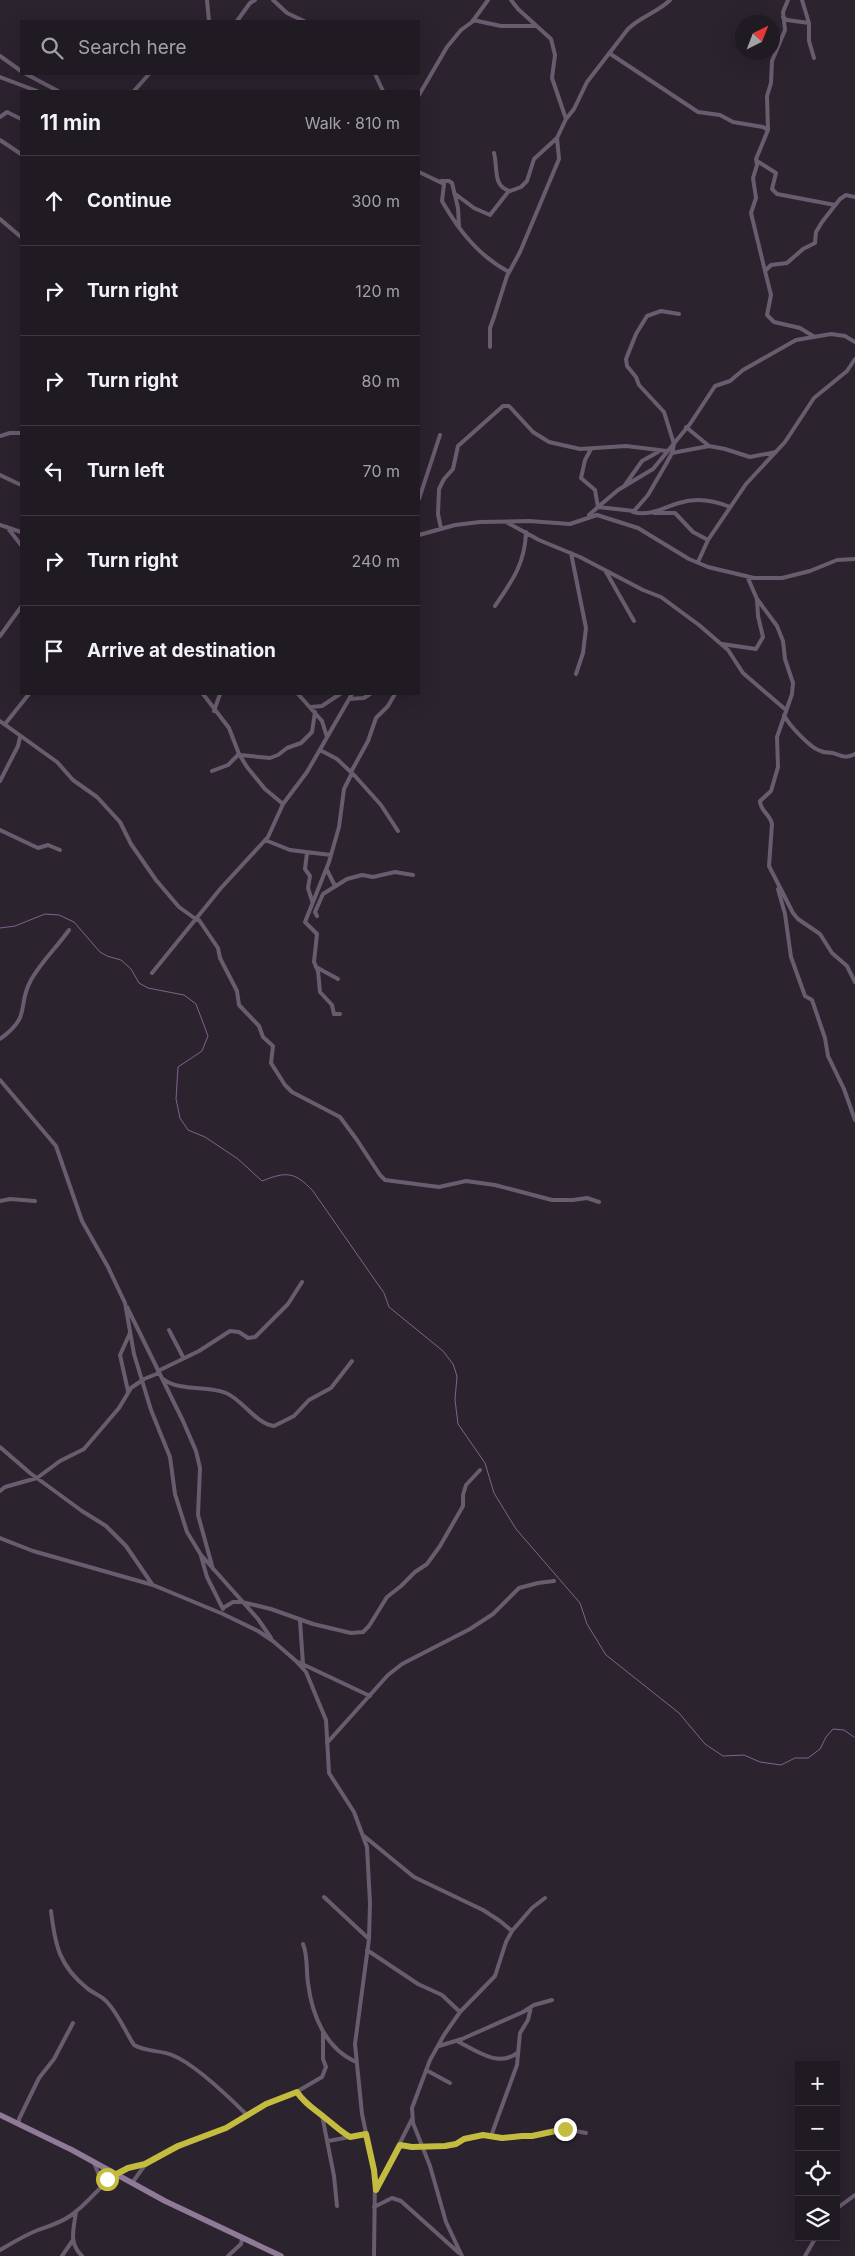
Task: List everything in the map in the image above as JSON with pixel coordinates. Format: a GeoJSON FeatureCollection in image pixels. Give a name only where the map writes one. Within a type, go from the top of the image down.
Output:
{"type":"FeatureCollection","features":[{"type":"Feature","properties":{"kind":"street"},"geometry":{"type":"LineString","coordinates":[[207,0],[209,20]]}},
{"type":"Feature","properties":{"kind":"street"},"geometry":{"type":"LineString","coordinates":[[238,20],[249,1],[255,0]]}},
{"type":"Feature","properties":{"kind":"street"},"geometry":{"type":"LineString","coordinates":[[273,0],[287,14],[302,20]]}},
{"type":"Feature","properties":{"kind":"street"},"geometry":{"type":"LineString","coordinates":[[420,93],[447,47],[461,30],[473,20],[488,0]]}},
{"type":"Feature","properties":{"kind":"street"},"geometry":{"type":"LineString","coordinates":[[511,0],[518,10],[548,35],[553,45],[552,78],[566,119]]}},
{"type":"Feature","properties":{"kind":"street"},"geometry":{"type":"LineString","coordinates":[[454,193],[474,208],[490,216],[510,191],[521,187],[527,181],[534,159],[557,138],[587,82],[633,23],[660,9],[670,0]]}},
{"type":"Feature","properties":{"kind":"street"},"geometry":{"type":"LineString","coordinates":[[788,0],[783,12],[785,30],[773,57],[771,83],[767,96],[768,130],[757,156],[753,178],[756,198],[751,216],[771,295],[767,315],[774,322],[800,328],[813,336]]}},
{"type":"Feature","properties":{"kind":"street"},"geometry":{"type":"LineString","coordinates":[[802,0],[809,23],[810,41],[814,58]]}},
{"type":"Feature","properties":{"kind":"street"},"geometry":{"type":"LineString","coordinates":[[784,17],[787,20],[809,23]]}},
{"type":"Feature","properties":{"kind":"street"},"geometry":{"type":"LineString","coordinates":[[473,20],[501,26],[538,26]]}},
{"type":"Feature","properties":{"kind":"street"},"geometry":{"type":"LineString","coordinates":[[609,53],[698,112],[720,115],[733,122],[763,127],[768,130]]}},
{"type":"Feature","properties":{"kind":"street"},"geometry":{"type":"LineString","coordinates":[[0,56],[20,70]]}},
{"type":"Feature","properties":{"kind":"street"},"geometry":{"type":"LineString","coordinates":[[28,75],[53,90]]}},
{"type":"Feature","properties":{"kind":"street"},"geometry":{"type":"LineString","coordinates":[[135,90],[148,75]]}},
{"type":"Feature","properties":{"kind":"street"},"geometry":{"type":"LineString","coordinates":[[375,75],[383,90]]}},
{"type":"Feature","properties":{"kind":"street"},"geometry":{"type":"LineString","coordinates":[[0,77],[34,90]]}},
{"type":"Feature","properties":{"kind":"street"},"geometry":{"type":"LineString","coordinates":[[0,118],[7,112],[20,118]]}},
{"type":"Feature","properties":{"kind":"street"},"geometry":{"type":"LineString","coordinates":[[490,347],[490,328],[509,272],[520,252],[559,159],[557,138]]}},
{"type":"Feature","properties":{"kind":"street"},"geometry":{"type":"LineString","coordinates":[[0,140],[20,153]]}},
{"type":"Feature","properties":{"kind":"street"},"geometry":{"type":"LineString","coordinates":[[494,153],[495,173],[504,189],[510,191]]}},
{"type":"Feature","properties":{"kind":"street"},"geometry":{"type":"LineString","coordinates":[[757,161],[776,173],[772,189],[777,194],[835,205]]}},
{"type":"Feature","properties":{"kind":"street"},"geometry":{"type":"LineString","coordinates":[[420,172],[444,184],[442,201],[470,242],[482,255],[509,272]]}},
{"type":"Feature","properties":{"kind":"street"},"geometry":{"type":"LineString","coordinates":[[438,181],[450,182],[458,208],[460,228]]}},
{"type":"Feature","properties":{"kind":"street"},"geometry":{"type":"LineString","coordinates":[[765,271],[771,265],[787,263],[803,249],[815,244],[817,230],[835,205],[843,196],[855,197]]}},
{"type":"Feature","properties":{"kind":"street"},"geometry":{"type":"LineString","coordinates":[[0,219],[20,236]]}},
{"type":"Feature","properties":{"kind":"street"},"geometry":{"type":"LineString","coordinates":[[632,512],[648,495],[672,454],[674,444],[664,412],[639,386],[636,377],[628,366],[626,358],[636,334],[647,316],[661,311],[679,314]]}},
{"type":"Feature","properties":{"kind":"street"},"geometry":{"type":"LineString","coordinates":[[588,517],[624,487],[653,469],[686,428],[714,386],[730,381],[743,370],[758,363],[791,342],[813,336],[841,335],[855,342]]}},
{"type":"Feature","properties":{"kind":"street"},"geometry":{"type":"LineString","coordinates":[[698,562],[708,540],[756,472],[778,451],[814,398],[846,370],[855,359]]}},
{"type":"Feature","properties":{"kind":"street"},"geometry":{"type":"LineString","coordinates":[[441,529],[438,514],[439,488],[454,465],[458,446],[503,406],[509,406],[524,424],[541,438],[580,449],[614,446],[667,451]]}},
{"type":"Feature","properties":{"kind":"street"},"geometry":{"type":"LineString","coordinates":[[686,428],[709,446]]}},
{"type":"Feature","properties":{"kind":"street"},"geometry":{"type":"LineString","coordinates":[[0,436],[20,433]]}},
{"type":"Feature","properties":{"kind":"street"},"geometry":{"type":"LineString","coordinates":[[420,497],[440,435]]}},
{"type":"Feature","properties":{"kind":"street"},"geometry":{"type":"LineString","coordinates":[[672,454],[709,446],[750,457],[778,451]]}},
{"type":"Feature","properties":{"kind":"street"},"geometry":{"type":"LineString","coordinates":[[591,449],[585,460],[581,478],[595,490],[598,507]]}},
{"type":"Feature","properties":{"kind":"street"},"geometry":{"type":"LineString","coordinates":[[624,487],[642,461],[660,451]]}},
{"type":"Feature","properties":{"kind":"street"},"geometry":{"type":"LineString","coordinates":[[0,475],[20,485]]}},
{"type":"Feature","properties":{"kind":"street"},"geometry":{"type":"LineString","coordinates":[[652,513],[680,502],[701,500],[716,501],[730,507]]}},
{"type":"Feature","properties":{"kind":"street"},"geometry":{"type":"LineString","coordinates":[[598,507],[632,512],[675,513],[693,532],[708,540]]}},
{"type":"Feature","properties":{"kind":"street"},"geometry":{"type":"LineString","coordinates":[[420,535],[455,525],[504,521],[570,524],[588,517],[602,516],[638,528],[689,559],[708,567],[747,576],[782,578],[810,572],[837,560],[855,559]]}},
{"type":"Feature","properties":{"kind":"street"},"geometry":{"type":"LineString","coordinates":[[504,521],[539,540],[571,553],[661,597],[720,644],[735,659],[743,673],[786,710]]}},
{"type":"Feature","properties":{"kind":"street"},"geometry":{"type":"LineString","coordinates":[[0,525],[20,532]]}},
{"type":"Feature","properties":{"kind":"street"},"geometry":{"type":"LineString","coordinates":[[7,528],[20,544]]}},
{"type":"Feature","properties":{"kind":"street"},"geometry":{"type":"LineString","coordinates":[[494,606],[516,574],[522,561],[526,532]]}},
{"type":"Feature","properties":{"kind":"street"},"geometry":{"type":"LineString","coordinates":[[571,553],[586,628],[583,653],[576,674]]}},
{"type":"Feature","properties":{"kind":"street"},"geometry":{"type":"LineString","coordinates":[[605,570],[634,621]]}},
{"type":"Feature","properties":{"kind":"street"},"geometry":{"type":"LineString","coordinates":[[747,576],[757,599],[777,626],[783,641],[785,659],[793,683],[777,737],[778,767],[771,791],[760,802],[761,808],[771,820],[768,862],[777,884],[793,913],[798,919],[820,934],[832,953],[847,966],[855,982]]}},
{"type":"Feature","properties":{"kind":"street"},"geometry":{"type":"LineString","coordinates":[[720,644],[756,649],[763,637],[758,616],[757,599]]}},
{"type":"Feature","properties":{"kind":"street"},"geometry":{"type":"LineString","coordinates":[[0,636],[20,608]]}},
{"type":"Feature","properties":{"kind":"street"},"geometry":{"type":"LineString","coordinates":[[5,724],[28,695]]}},
{"type":"Feature","properties":{"kind":"street"},"geometry":{"type":"LineString","coordinates":[[203,695],[231,732],[239,755],[260,784],[283,804]]}},
{"type":"Feature","properties":{"kind":"street"},"geometry":{"type":"LineString","coordinates":[[214,712],[220,695]]}},
{"type":"Feature","properties":{"kind":"street"},"geometry":{"type":"LineString","coordinates":[[299,695],[324,724],[327,737]]}},
{"type":"Feature","properties":{"kind":"street"},"geometry":{"type":"LineString","coordinates":[[310,707],[322,706],[338,695]]}},
{"type":"Feature","properties":{"kind":"street"},"geometry":{"type":"LineString","coordinates":[[152,973],[198,920],[221,888],[265,840],[274,826],[283,804],[307,772],[351,695]]}},
{"type":"Feature","properties":{"kind":"street"},"geometry":{"type":"LineString","coordinates":[[349,699],[364,698],[368,695]]}},
{"type":"Feature","properties":{"kind":"street"},"geometry":{"type":"LineString","coordinates":[[340,1014],[334,1014],[332,1005],[320,992],[314,962],[318,938],[305,922],[327,870],[339,827],[344,789],[368,741],[376,718],[388,706],[394,695]]}},
{"type":"Feature","properties":{"kind":"street"},"geometry":{"type":"LineString","coordinates":[[212,771],[228,765],[239,755],[270,758],[287,748],[301,743],[312,732],[315,712]]}},
{"type":"Feature","properties":{"kind":"street"},"geometry":{"type":"LineString","coordinates":[[784,715],[790,726],[820,751],[833,753],[840,757],[848,757],[855,754]]}},
{"type":"Feature","properties":{"kind":"street"},"geometry":{"type":"LineString","coordinates":[[0,721],[57,762],[73,780],[98,797],[120,822],[130,844],[156,880],[179,907],[198,920],[218,948],[223,964],[236,989],[239,1006],[259,1026],[263,1037],[273,1046],[271,1064],[285,1085],[292,1092],[340,1117],[380,1176],[385,1180],[439,1187],[466,1181],[495,1185],[552,1200],[587,1198],[599,1202]]}},
{"type":"Feature","properties":{"kind":"street"},"geometry":{"type":"LineString","coordinates":[[0,781],[18,746],[20,736]]}},
{"type":"Feature","properties":{"kind":"street"},"geometry":{"type":"LineString","coordinates":[[320,750],[337,759],[351,772],[381,805],[398,831]]}},
{"type":"Feature","properties":{"kind":"street"},"geometry":{"type":"LineString","coordinates":[[0,830],[38,848],[48,845],[60,850]]}},
{"type":"Feature","properties":{"kind":"street"},"geometry":{"type":"LineString","coordinates":[[265,840],[290,850],[331,855]]}},
{"type":"Feature","properties":{"kind":"street"},"geometry":{"type":"LineString","coordinates":[[307,853],[305,864],[310,876],[308,888],[312,903]]}},
{"type":"Feature","properties":{"kind":"street"},"geometry":{"type":"LineString","coordinates":[[327,870],[335,886]]}},
{"type":"Feature","properties":{"kind":"street"},"geometry":{"type":"LineString","coordinates":[[317,916],[315,912],[321,897],[347,879],[362,875],[373,877],[395,872],[413,875]]}},
{"type":"Feature","properties":{"kind":"street"},"geometry":{"type":"LineString","coordinates":[[777,884],[791,957],[805,996],[813,1001],[825,1038],[828,1056],[855,1120]]}},
{"type":"Feature","properties":{"kind":"street"},"geometry":{"type":"LineString","coordinates":[[0,1039],[10,1032],[19,1021],[32,978],[69,930]]}},
{"type":"Feature","properties":{"kind":"street"},"geometry":{"type":"LineString","coordinates":[[316,967],[338,979]]}},
{"type":"Feature","properties":{"kind":"street"},"geometry":{"type":"LineString","coordinates":[[0,1080],[56,1146],[82,1221],[108,1267],[158,1372],[184,1421],[199,1461],[198,1515],[213,1569]]}},
{"type":"Feature","properties":{"kind":"street"},"geometry":{"type":"LineString","coordinates":[[0,1201],[10,1199],[35,1201]]}},
{"type":"Feature","properties":{"kind":"street"},"geometry":{"type":"LineString","coordinates":[[0,1492],[4,1487],[36,1478],[60,1461],[84,1449],[122,1405],[128,1391],[141,1381],[183,1357],[199,1351],[230,1330],[239,1332],[248,1338],[256,1337],[288,1304],[302,1282]]}},
{"type":"Feature","properties":{"kind":"street"},"geometry":{"type":"LineString","coordinates":[[125,1303],[141,1381],[170,1457],[175,1494],[183,1525],[201,1555],[258,1619],[272,1640]]}},
{"type":"Feature","properties":{"kind":"street"},"geometry":{"type":"LineString","coordinates":[[169,1330],[183,1357]]}},
{"type":"Feature","properties":{"kind":"street"},"geometry":{"type":"LineString","coordinates":[[128,1391],[120,1355],[130,1331]]}},
{"type":"Feature","properties":{"kind":"street"},"geometry":{"type":"LineString","coordinates":[[161,1378],[171,1383],[225,1393],[236,1398],[265,1423],[274,1426],[294,1416],[309,1400],[331,1388],[352,1361]]}},
{"type":"Feature","properties":{"kind":"street"},"geometry":{"type":"LineString","coordinates":[[0,1447],[36,1478],[106,1526],[126,1546],[153,1585]]}},
{"type":"Feature","properties":{"kind":"street"},"geometry":{"type":"LineString","coordinates":[[223,1608],[233,1602],[242,1602],[271,1609],[300,1621],[351,1633],[366,1630],[387,1596],[427,1564],[440,1546],[463,1506],[463,1495],[466,1485],[480,1470]]}},
{"type":"Feature","properties":{"kind":"street"},"geometry":{"type":"LineString","coordinates":[[0,1538],[66,1561],[153,1585],[223,1614],[272,1640],[306,1672],[324,1713],[327,1727],[329,1773],[354,1812],[364,1836],[368,1858],[369,1939],[356,2034],[356,2062],[376,2190],[374,2256]]}},
{"type":"Feature","properties":{"kind":"street"},"geometry":{"type":"LineString","coordinates":[[201,1555],[207,1578],[223,1608],[223,1614]]}},
{"type":"Feature","properties":{"kind":"street"},"geometry":{"type":"LineString","coordinates":[[327,1743],[395,1669],[415,1656],[470,1629],[493,1614],[519,1588],[538,1582],[554,1581]]}},
{"type":"Feature","properties":{"kind":"street"},"geometry":{"type":"LineString","coordinates":[[300,1621],[304,1664]]}},
{"type":"Feature","properties":{"kind":"street"},"geometry":{"type":"LineString","coordinates":[[296,1661],[370,1696]]}},
{"type":"Feature","properties":{"kind":"street"},"geometry":{"type":"LineString","coordinates":[[364,1836],[414,1877],[483,1910],[512,1931]]}},
{"type":"Feature","properties":{"kind":"street"},"geometry":{"type":"LineString","coordinates":[[324,1897],[369,1939]]}},
{"type":"Feature","properties":{"kind":"street"},"geometry":{"type":"LineString","coordinates":[[462,2256],[448,2226],[430,2166],[412,2119],[412,2108],[426,2070],[460,2012],[495,1976],[506,1942],[512,1931],[532,1908],[545,1898]]}},
{"type":"Feature","properties":{"kind":"street"},"geometry":{"type":"LineString","coordinates":[[51,1911],[54,1942],[62,1958],[87,1988],[99,1995],[111,2006],[134,2045],[165,2052],[184,2062],[204,2076],[248,2116]]}},
{"type":"Feature","properties":{"kind":"street"},"geometry":{"type":"LineString","coordinates":[[303,1944],[306,1956],[309,2000],[323,2033],[339,2053],[356,2062]]}},
{"type":"Feature","properties":{"kind":"street"},"geometry":{"type":"LineString","coordinates":[[368,1950],[418,1984],[449,1999],[460,2012]]}},
{"type":"Feature","properties":{"kind":"street"},"geometry":{"type":"LineString","coordinates":[[439,2046],[457,2041],[531,2007],[552,2000]]}},
{"type":"Feature","properties":{"kind":"street"},"geometry":{"type":"LineString","coordinates":[[492,2136],[517,2065],[520,2033],[528,2020],[531,2007]]}},
{"type":"Feature","properties":{"kind":"street"},"geometry":{"type":"LineString","coordinates":[[19,2124],[19,2119],[35,2085],[54,2059],[73,2023]]}},
{"type":"Feature","properties":{"kind":"street"},"geometry":{"type":"LineString","coordinates":[[0,2250],[36,2231],[58,2223],[76,2211],[100,2186],[115,2174],[131,2167],[145,2164],[178,2146],[215,2133],[248,2116],[266,2104],[297,2092],[324,2075],[326,2067],[323,2059],[323,2033]]}},
{"type":"Feature","properties":{"kind":"street"},"geometry":{"type":"LineString","coordinates":[[457,2041],[494,2059],[508,2059],[517,2053]]}},
{"type":"Feature","properties":{"kind":"street"},"geometry":{"type":"LineString","coordinates":[[426,2070],[450,2083]]}},
{"type":"Feature","properties":{"kind":"street"},"geometry":{"type":"LineString","coordinates":[[297,2092],[306,2104],[350,2137]]}},
{"type":"Feature","properties":{"kind":"street"},"geometry":{"type":"LineString","coordinates":[[0,2115],[242,2239],[281,2256]]}},
{"type":"Feature","properties":{"kind":"street"},"geometry":{"type":"LineString","coordinates":[[322,2115],[328,2141],[337,2206]]}},
{"type":"Feature","properties":{"kind":"street"},"geometry":{"type":"LineString","coordinates":[[376,2190],[412,2119]]}},
{"type":"Feature","properties":{"kind":"street"},"geometry":{"type":"LineString","coordinates":[[400,2145],[422,2147],[452,2145],[464,2139],[492,2136],[502,2138],[532,2136],[568,2129],[586,2133]]}},
{"type":"Feature","properties":{"kind":"street"},"geometry":{"type":"LineString","coordinates":[[328,2141],[366,2134]]}},
{"type":"Feature","properties":{"kind":"street"},"geometry":{"type":"LineString","coordinates":[[93,2161],[99,2175],[100,2186]]}},
{"type":"Feature","properties":{"kind":"street"},"geometry":{"type":"LineString","coordinates":[[132,2183],[145,2164]]}},
{"type":"Feature","properties":{"kind":"street"},"geometry":{"type":"LineString","coordinates":[[840,2206],[855,2195]]}},
{"type":"Feature","properties":{"kind":"street"},"geometry":{"type":"LineString","coordinates":[[374,2207],[392,2198],[401,2201],[462,2256]]}},
{"type":"Feature","properties":{"kind":"street"},"geometry":{"type":"LineString","coordinates":[[76,2211],[73,2240],[77,2251],[82,2256]]}},
{"type":"Feature","properties":{"kind":"street"},"geometry":{"type":"LineString","coordinates":[[228,2256],[241,2244],[242,2239]]}},
{"type":"Feature","properties":{"kind":"street"},"geometry":{"type":"LineString","coordinates":[[62,2256],[73,2240]]}},
{"type":"Feature","properties":{"kind":"street"},"geometry":{"type":"LineString","coordinates":[[805,2256],[814,2241]]}},
{"type":"Feature","properties":{"kind":"waterway"},"geometry":{"type":"LineString","coordinates":[[0,928],[15,926],[45,914],[59,915],[74,922],[100,952],[121,960],[131,969],[139,983],[148,988],[184,995],[196,1004],[208,1036],[202,1051],[178,1067],[176,1099],[180,1118],[188,1130],[205,1137],[238,1159],[262,1181],[278,1176],[290,1175],[307,1185],[384,1293],[389,1307],[443,1351],[453,1364],[457,1376],[455,1400],[458,1424],[485,1463],[494,1493],[516,1529],[580,1603],[587,1624],[606,1655],[679,1713],[705,1744],[723,1756],[744,1755],[760,1762],[781,1765],[795,1758],[808,1758],[820,1749],[826,1737],[833,1729],[844,1730],[854,1737]]}},
{"type":"Feature","properties":{"kind":"route"},"geometry":{"type":"LineString","coordinates":[[107,2179],[128,2168],[145,2164],[178,2146],[226,2128],[266,2104],[297,2092],[310,2108],[326,2118],[341,2132],[350,2137],[366,2134],[374,2170],[376,2190],[400,2145],[412,2147],[445,2146],[483,2135],[502,2138],[532,2136],[565,2129]]}}]}
